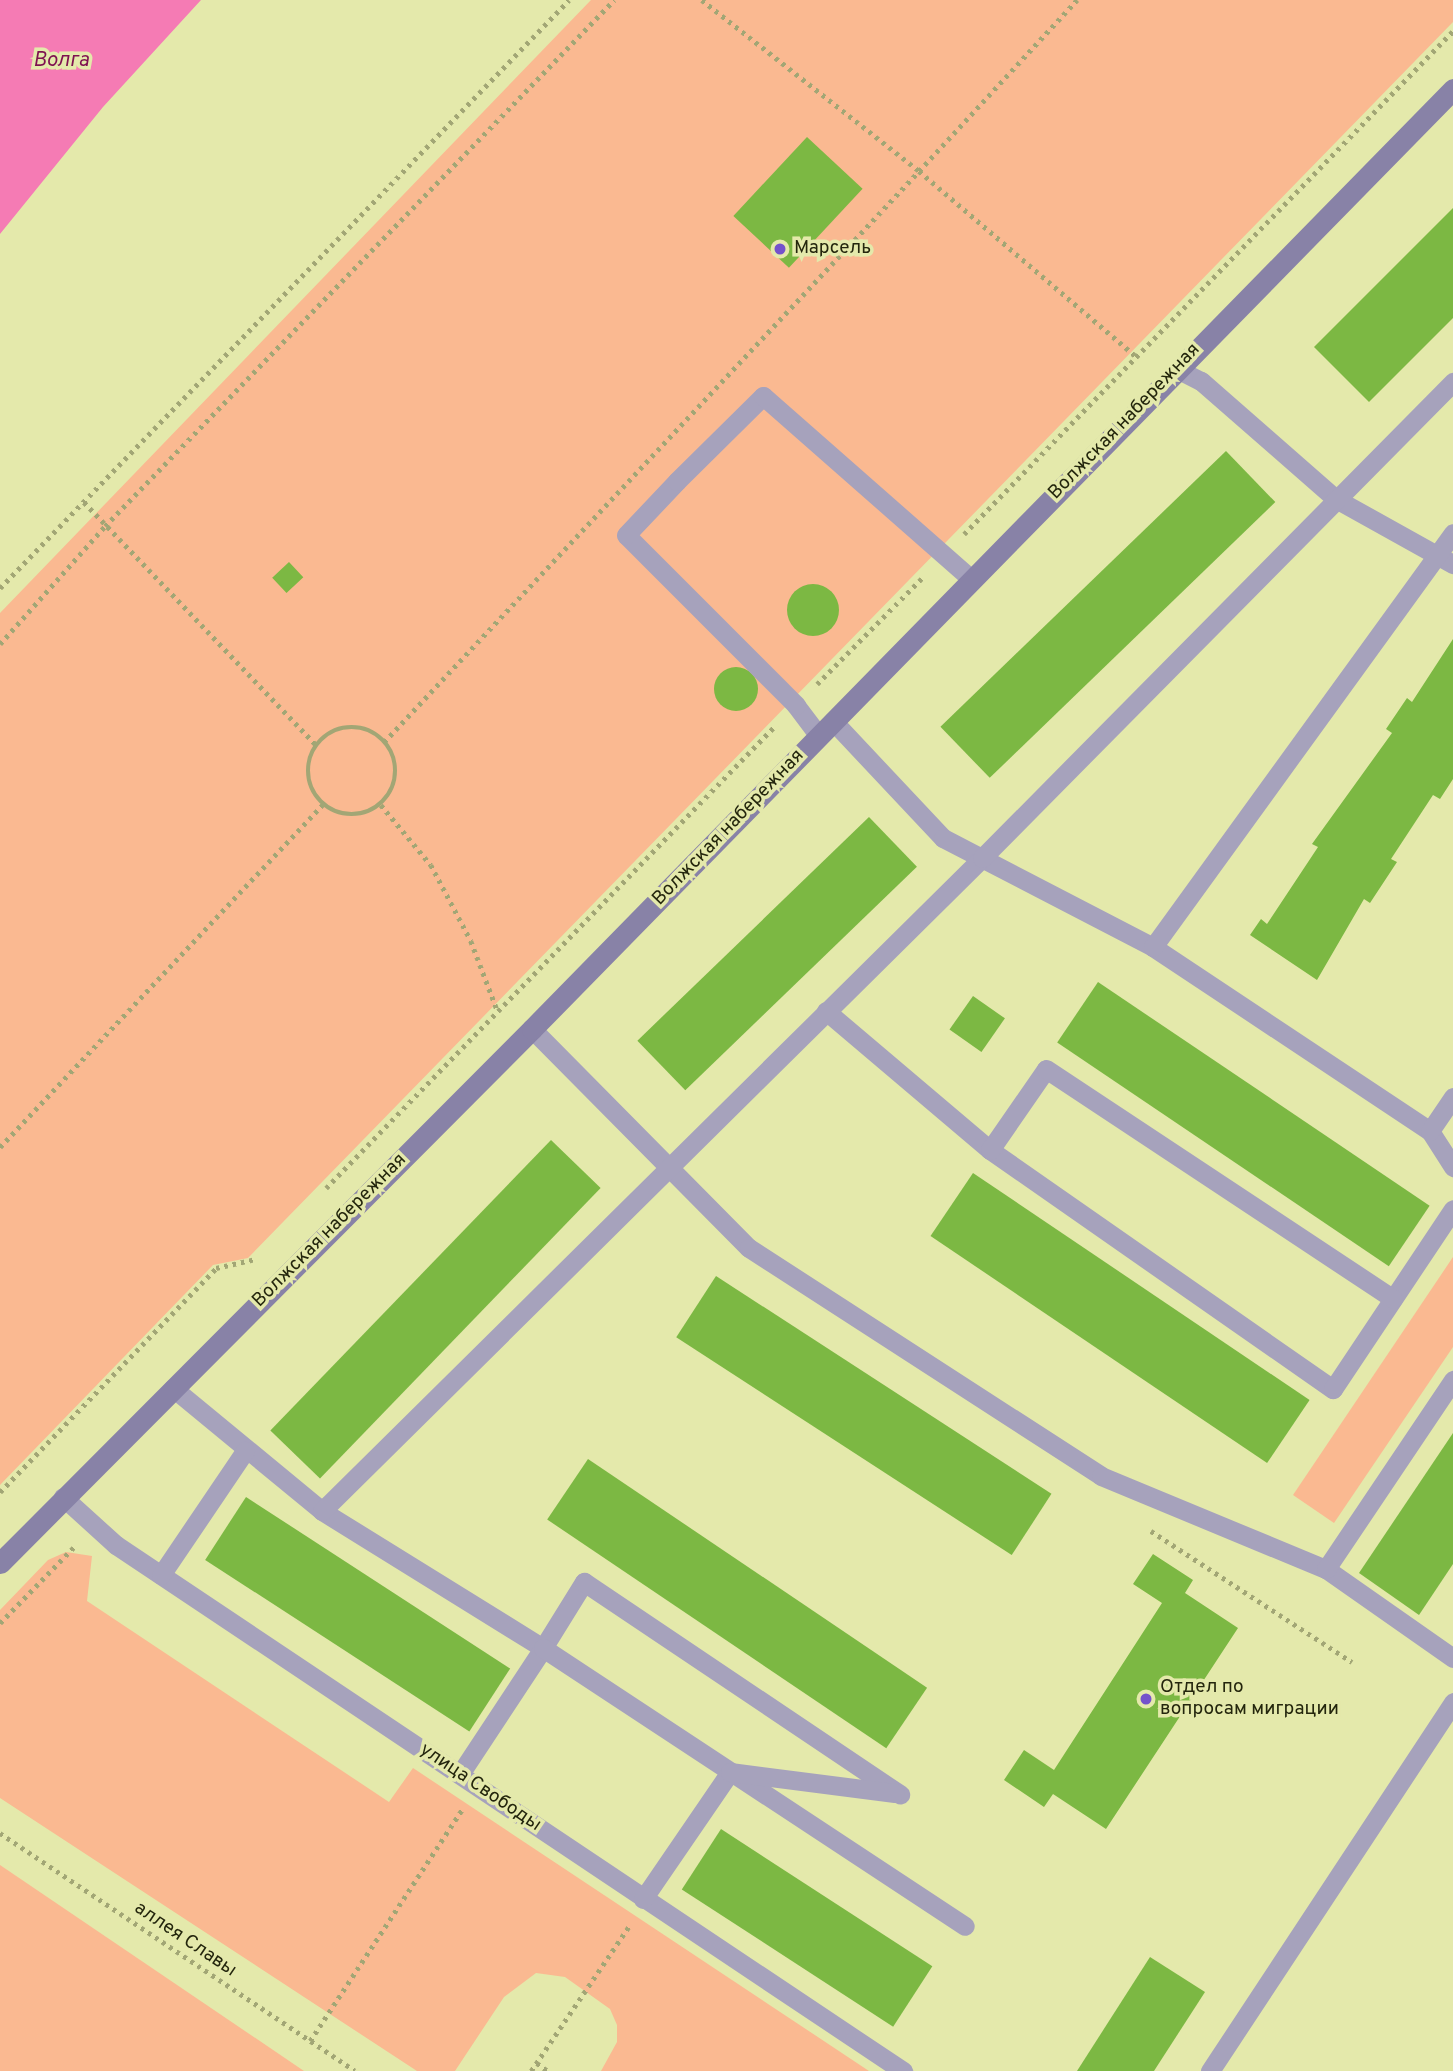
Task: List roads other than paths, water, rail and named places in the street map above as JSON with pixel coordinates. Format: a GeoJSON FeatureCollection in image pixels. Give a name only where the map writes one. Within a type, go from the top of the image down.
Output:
{"type":"FeatureCollection","features":[{"type":"Feature","properties":{"kind":"street","name":"Волжская набережная"},"geometry":{"type":"LineString","coordinates":[[0,1563],[532,1030],[1453,89]]}},
{"type":"Feature","properties":{"kind":"lane"},"geometry":{"type":"LineString","coordinates":[[1177,369],[1201,381],[1336,499],[1453,564]]}},
{"type":"Feature","properties":{"kind":"lane"},"geometry":{"type":"LineString","coordinates":[[322,1511],[982,858],[1453,382]]}},
{"type":"Feature","properties":{"kind":"lane"},"geometry":{"type":"LineString","coordinates":[[971,579],[763,396],[626,535],[796,705],[826,729],[943,838],[1153,947],[1430,1131],[1453,1167]]}},
{"type":"Feature","properties":{"kind":"lane"},"geometry":{"type":"LineString","coordinates":[[1153,947],[1453,533]]}},
{"type":"Feature","properties":{"kind":"lane"},"geometry":{"type":"LineString","coordinates":[[826,1012],[990,1150],[1333,1389],[1453,1209]]}},
{"type":"Feature","properties":{"kind":"lane"},"geometry":{"type":"LineString","coordinates":[[532,1030],[671,1166],[749,1248],[1101,1476],[1326,1569],[1453,1658]]}},
{"type":"Feature","properties":{"kind":"lane"},"geometry":{"type":"LineString","coordinates":[[990,1150],[1046,1069],[1393,1299]]}},
{"type":"Feature","properties":{"kind":"lane"},"geometry":{"type":"LineString","coordinates":[[1430,1131],[1453,1097]]}},
{"type":"Feature","properties":{"kind":"lane"},"geometry":{"type":"LineString","coordinates":[[1326,1569],[1453,1380]]}},
{"type":"Feature","properties":{"kind":"lane"},"geometry":{"type":"LineString","coordinates":[[173,1388],[246,1451],[322,1511],[543,1648],[965,1926]]}},
{"type":"Feature","properties":{"kind":"lane"},"geometry":{"type":"LineString","coordinates":[[160,1575],[246,1451]]}},
{"type":"Feature","properties":{"kind":"lane","name":"улица Свободы"},"geometry":{"type":"LineString","coordinates":[[63,1497],[94,1526],[160,1575],[903,2071]]}},
{"type":"Feature","properties":{"kind":"lane"},"geometry":{"type":"LineString","coordinates":[[460,1774],[584,1582],[900,1794],[730,1772]]}},
{"type":"Feature","properties":{"kind":"lane"},"geometry":{"type":"LineString","coordinates":[[1210,2071],[1451,1710]]}},
{"type":"Feature","properties":{"kind":"lane"},"geometry":{"type":"LineString","coordinates":[[644,1900],[730,1772]]}},
{"type":"Feature","properties":{"kind":"water","name":"Волга"},"geometry":{"type":"Polygon","coordinates":[[[0,0],[201,0],[103,107],[0,234],[0,0]]]}},
{"type":"Feature","properties":{"kind":"place","name":"Марсель"},"geometry":{"type":"Point","coordinates":[780,249]}},
{"type":"Feature","properties":{"kind":"place","name":"Отдел по вопросам миграции"},"geometry":{"type":"Point","coordinates":[1146,1699]}}]}
